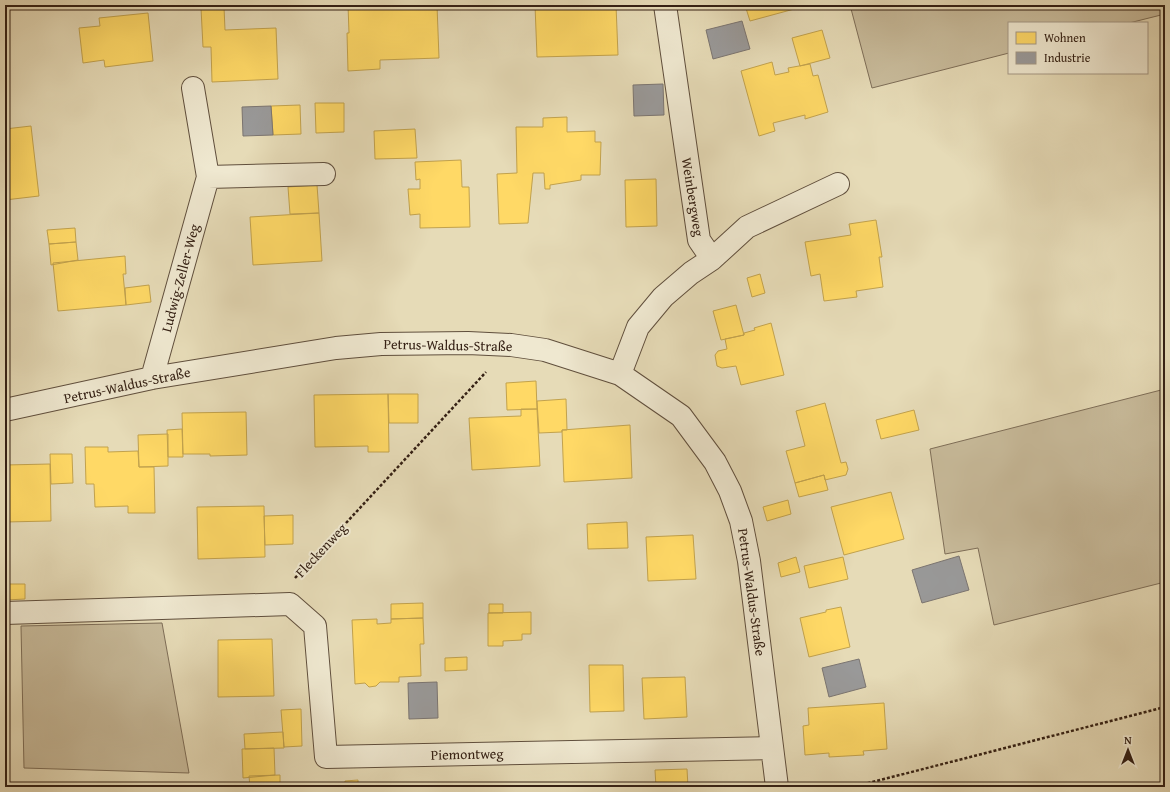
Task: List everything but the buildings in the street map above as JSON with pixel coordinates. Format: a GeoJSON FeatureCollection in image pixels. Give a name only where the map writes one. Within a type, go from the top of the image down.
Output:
{"type":"FeatureCollection","features":[{"type":"Feature","properties":{"kind":"street","name":"Weinbergweg"},"geometry":{"type":"LineString","coordinates":[[665,5],[699,240],[712,259]]}},
{"type":"Feature","properties":{"kind":"street","name":"Ludwig-Zeller-Weg"},"geometry":{"type":"LineString","coordinates":[[152,378],[208,177],[194,88]]}},
{"type":"Feature","properties":{"kind":"street"},"geometry":{"type":"LineString","coordinates":[[208,177],[324,174]]}},
{"type":"Feature","properties":{"kind":"street"},"geometry":{"type":"LineString","coordinates":[[620,374],[638,327],[663,297],[691,273],[712,259],[747,227],[838,184]]}},
{"type":"Feature","properties":{"kind":"street","name":"Petrus-Waldus-Straße"},"geometry":{"type":"LineString","coordinates":[[5,410],[152,378],[336,348],[421,343],[511,345],[545,350],[620,374],[681,416],[715,462],[730,491],[741,521],[749,561],[777,787]]}},
{"type":"Feature","properties":{"kind":"street"},"geometry":{"type":"LineString","coordinates":[[5,613],[290,604]]}},
{"type":"Feature","properties":{"kind":"street","name":"Piemontweg"},"geometry":{"type":"LineString","coordinates":[[290,604],[314,626],[326,757],[772,748]]}},
{"type":"Feature","properties":{"kind":"path","name":"Fleckenweg"},"geometry":{"type":"LineString","coordinates":[[290,604],[290,584],[511,345]]}},
{"type":"Feature","properties":{"kind":"path"},"geometry":{"type":"LineString","coordinates":[[853,787],[1165,707]]}},
{"type":"Feature","properties":{"kind":"shaded area"},"geometry":{"type":"Polygon","coordinates":[[[850,5],[1165,5],[1165,14],[1133,22],[1008,22],[1008,53],[872,88],[850,5]]]}},
{"type":"Feature","properties":{"kind":"shaded area"},"geometry":{"type":"Polygon","coordinates":[[[1165,389],[1165,582],[994,625],[978,548],[945,554],[930,449],[1165,389]]]}},
{"type":"Feature","properties":{"kind":"shaded area"},"geometry":{"type":"Polygon","coordinates":[[[162,623],[189,773],[24,768],[21,626],[162,623]]]}}]}
